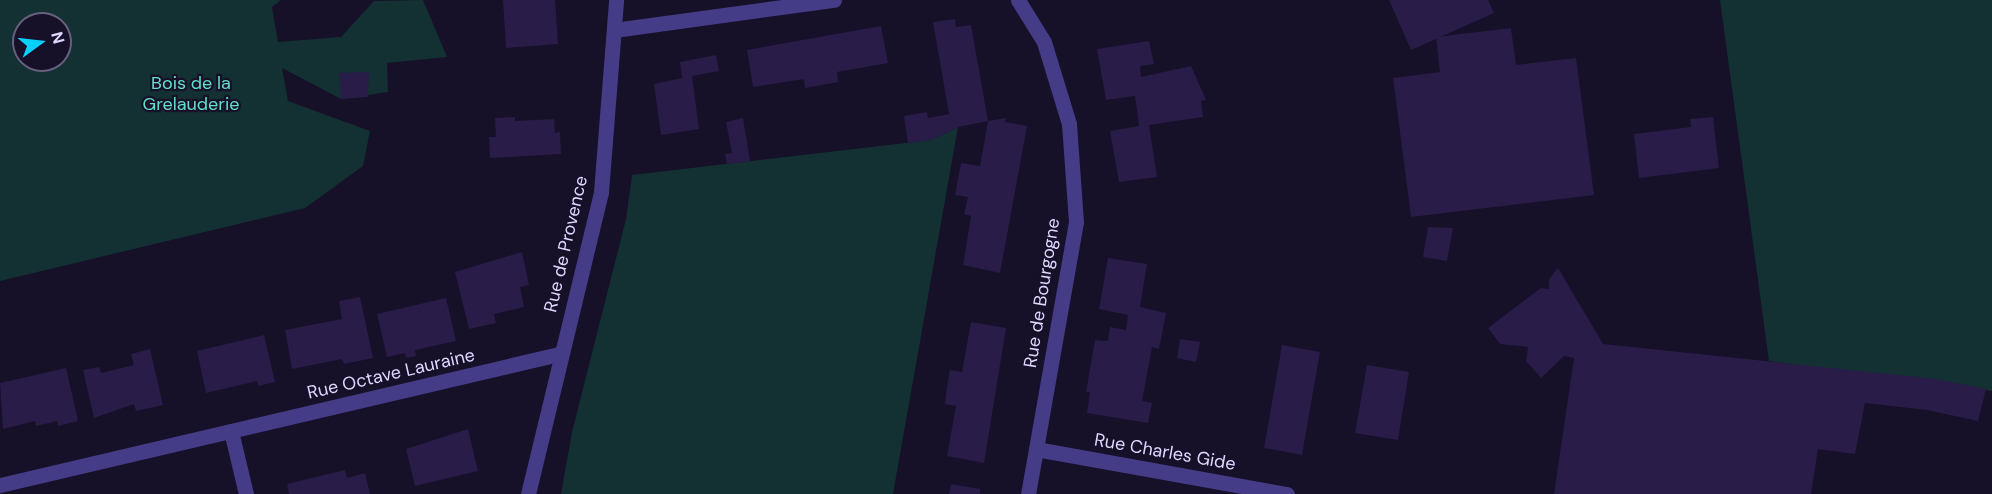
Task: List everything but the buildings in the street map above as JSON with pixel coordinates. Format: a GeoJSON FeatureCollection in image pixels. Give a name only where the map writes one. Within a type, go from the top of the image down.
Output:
{"type":"FeatureCollection","features":[{"type":"Feature","properties":{"kind":"street","name":"Rue de Provence"},"geometry":{"type":"LineString","coordinates":[[528,494],[559,354],[601,192],[616,0]]}},
{"type":"Feature","properties":{"kind":"street"},"geometry":{"type":"LineString","coordinates":[[614,30],[749,7],[834,0]]}},
{"type":"Feature","properties":{"kind":"street","name":"Rue de Bourgogne"},"geometry":{"type":"LineString","coordinates":[[1018,0],[1044,42],[1069,124],[1076,222],[1028,494]]}},
{"type":"Feature","properties":{"kind":"street","name":"Rue Octave Lauraine"},"geometry":{"type":"LineString","coordinates":[[0,485],[559,354]]}},
{"type":"Feature","properties":{"kind":"street"},"geometry":{"type":"LineString","coordinates":[[231,431],[246,494]]}},
{"type":"Feature","properties":{"kind":"street","name":"Rue Charles Gide"},"geometry":{"type":"LineString","coordinates":[[1036,449],[1287,494]]}},
{"type":"Feature","properties":{"kind":"green space","name":"Bois de la Grelauderie"},"geometry":{"type":"Polygon","coordinates":[[[0,0],[281,0],[272,7],[278,42],[341,37],[374,1],[423,0],[447,57],[387,63],[388,92],[341,99],[282,68],[288,101],[370,131],[363,166],[305,208],[0,281],[0,0]]]}},
{"type":"Feature","properties":{"kind":"green space"},"geometry":{"type":"Polygon","coordinates":[[[1720,0],[1992,0],[1992,391],[1769,361],[1720,0]]]}},
{"type":"Feature","properties":{"kind":"green space"},"geometry":{"type":"Polygon","coordinates":[[[958,127],[893,494],[561,494],[572,432],[626,219],[632,175],[931,140],[958,127]]]}}]}
